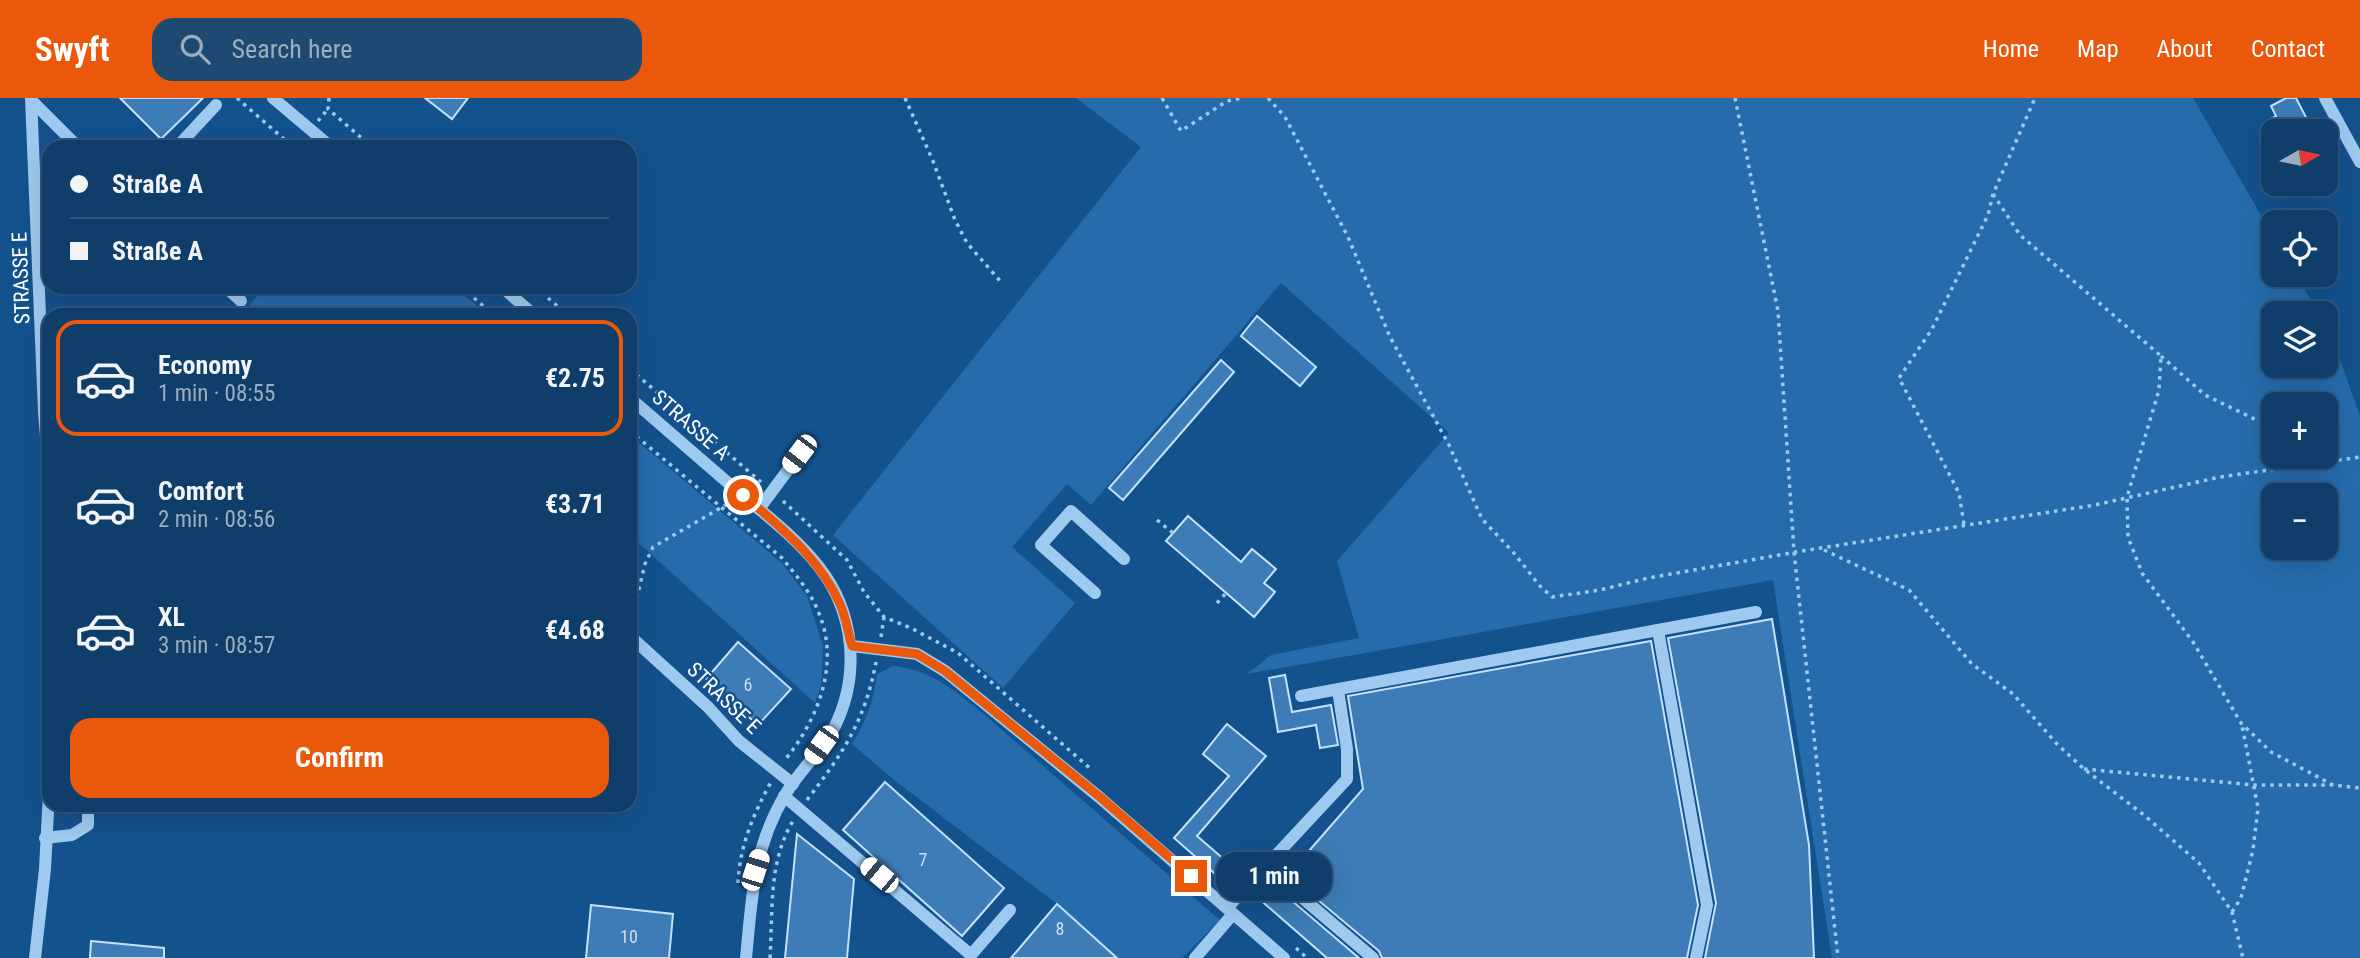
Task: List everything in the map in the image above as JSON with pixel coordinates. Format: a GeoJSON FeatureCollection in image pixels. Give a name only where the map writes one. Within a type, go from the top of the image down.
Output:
{"type":"FeatureCollection","features":[{"type":"Feature","properties":{"kind":"street"},"geometry":{"type":"LineString","coordinates":[[2325,98],[2356,144],[2360,162]]}},
{"type":"Feature","properties":{"kind":"street","name":"STRASSE E"},"geometry":{"type":"LineString","coordinates":[[32,99],[71,140]]}},
{"type":"Feature","properties":{"kind":"street","name":"STRASSE E"},"geometry":{"type":"LineString","coordinates":[[32,99],[42,308]]}},
{"type":"Feature","properties":{"kind":"street"},"geometry":{"type":"LineString","coordinates":[[278,100],[323,140]]}},
{"type":"Feature","properties":{"kind":"street"},"geometry":{"type":"LineString","coordinates":[[184,140],[216,105]]}},
{"type":"Feature","properties":{"kind":"street"},"geometry":{"type":"LineString","coordinates":[[234,294],[241,301]]}},
{"type":"Feature","properties":{"kind":"street"},"geometry":{"type":"LineString","coordinates":[[510,294],[526,308]]}},
{"type":"Feature","properties":{"kind":"street","name":"STRASSE A"},"geometry":{"type":"LineString","coordinates":[[637,404],[791,536],[821,568],[840,605],[852,646]]}},
{"type":"Feature","properties":{"kind":"street"},"geometry":{"type":"LineString","coordinates":[[759,509],[799,454]]}},
{"type":"Feature","properties":{"kind":"street"},"geometry":{"type":"LineString","coordinates":[[1095,593],[1041,545],[1070,511],[1124,559]]}},
{"type":"Feature","properties":{"kind":"street"},"geometry":{"type":"LineString","coordinates":[[1301,696],[1756,612]]}},
{"type":"Feature","properties":{"kind":"street"},"geometry":{"type":"LineString","coordinates":[[1658,630],[1707,905],[1696,958]]}},
{"type":"Feature","properties":{"kind":"street","name":"STRASSE E"},"geometry":{"type":"LineString","coordinates":[[637,642],[701,700],[739,741],[793,784]]}},
{"type":"Feature","properties":{"kind":"street"},"geometry":{"type":"LineString","coordinates":[[746,958],[755,870],[767,830],[785,796],[834,727],[849,685],[852,646],[917,654],[945,671],[1100,797],[1284,958]]}},
{"type":"Feature","properties":{"kind":"street"},"geometry":{"type":"LineString","coordinates":[[1195,958],[1266,867],[1347,779],[1347,750],[1338,690]]}},
{"type":"Feature","properties":{"kind":"street"},"geometry":{"type":"LineString","coordinates":[[785,796],[971,955],[1010,910]]}},
{"type":"Feature","properties":{"kind":"street"},"geometry":{"type":"LineString","coordinates":[[35,958],[45,869],[47,812]]}},
{"type":"Feature","properties":{"kind":"street"},"geometry":{"type":"LineString","coordinates":[[45,838],[72,835],[88,825],[88,812]]}},
{"type":"Feature","properties":{"kind":"street"},"geometry":{"type":"LineString","coordinates":[[1266,867],[1373,958]]}},
{"type":"Feature","properties":{"kind":"path"},"geometry":{"type":"LineString","coordinates":[[237,98],[285,140]]}},
{"type":"Feature","properties":{"kind":"path"},"geometry":{"type":"LineString","coordinates":[[329,98],[328,109],[364,140]]}},
{"type":"Feature","properties":{"kind":"path"},"geometry":{"type":"LineString","coordinates":[[905,98],[967,243],[1001,282]]}},
{"type":"Feature","properties":{"kind":"path"},"geometry":{"type":"LineString","coordinates":[[1162,98],[1181,131],[1227,101],[1242,98]]}},
{"type":"Feature","properties":{"kind":"path"},"geometry":{"type":"LineString","coordinates":[[1268,98],[1285,117],[1348,237],[1390,337],[1449,445],[1482,519],[1552,597],[1794,552],[2095,505],[2220,477],[2360,457]]}},
{"type":"Feature","properties":{"kind":"path"},"geometry":{"type":"LineString","coordinates":[[1735,98],[1778,311],[1794,552],[1838,958]]}},
{"type":"Feature","properties":{"kind":"path"},"geometry":{"type":"LineString","coordinates":[[1964,524],[1959,493],[1899,377],[1932,329],[1988,215],[1993,194],[2035,98]]}},
{"type":"Feature","properties":{"kind":"path"},"geometry":{"type":"LineString","coordinates":[[1993,194],[2020,235],[2205,395],[2261,422]]}},
{"type":"Feature","properties":{"kind":"path"},"geometry":{"type":"LineString","coordinates":[[469,294],[486,308]]}},
{"type":"Feature","properties":{"kind":"path"},"geometry":{"type":"LineString","coordinates":[[543,294],[560,308]]}},
{"type":"Feature","properties":{"kind":"path"},"geometry":{"type":"LineString","coordinates":[[2161,356],[2159,390],[2127,497],[2129,537],[2142,573],[2193,642],[2241,723],[2271,752],[2333,785]]}},
{"type":"Feature","properties":{"kind":"path"},"geometry":{"type":"LineString","coordinates":[[637,375],[848,560],[864,592]]}},
{"type":"Feature","properties":{"kind":"path"},"geometry":{"type":"LineString","coordinates":[[637,437],[782,558],[800,580],[818,610],[826,638],[827,670],[814,718],[776,771],[746,833],[739,863],[738,886]]}},
{"type":"Feature","properties":{"kind":"path"},"geometry":{"type":"LineString","coordinates":[[637,597],[645,564],[653,547],[743,495]]}},
{"type":"Feature","properties":{"kind":"path"},"geometry":{"type":"LineString","coordinates":[[1157,520],[1173,533]]}},
{"type":"Feature","properties":{"kind":"path"},"geometry":{"type":"LineString","coordinates":[[1822,549],[1909,590],[1972,664],[2012,694],[2057,744],[2084,769],[2144,815],[2199,863],[2232,912],[2244,958]]}},
{"type":"Feature","properties":{"kind":"path"},"geometry":{"type":"LineString","coordinates":[[1217,603],[1226,593]]}},
{"type":"Feature","properties":{"kind":"path"},"geometry":{"type":"LineString","coordinates":[[769,958],[777,854],[800,809],[849,741],[866,706],[884,617]]}},
{"type":"Feature","properties":{"kind":"path"},"geometry":{"type":"LineString","coordinates":[[2232,912],[2241,898],[2253,850],[2258,808],[2241,723]]}},
{"type":"Feature","properties":{"kind":"path"},"geometry":{"type":"LineString","coordinates":[[2084,769],[2254,785],[2333,785],[2360,788]]}},
{"type":"Feature","properties":{"kind":"shaded area"},"geometry":{"type":"Polygon","coordinates":[[[1076,98],[2193,98],[2261,215],[2261,287],[2303,287],[2311,301],[2261,301],[2261,378],[2338,378],[2338,354],[2360,416],[2360,958],[1832,958],[1773,580],[1247,674],[1271,655],[1359,638],[1337,561],[1449,433],[1281,283],[1091,505],[1067,484],[1012,547],[1075,603],[1003,688],[833,535],[1141,147],[1076,98]]]}},
{"type":"Feature","properties":{"kind":"shaded area"},"geometry":{"type":"Polygon","coordinates":[[[259,294],[463,294],[480,308],[247,308],[259,294]]]}},
{"type":"Feature","properties":{"kind":"shaded area"},"geometry":{"type":"Polygon","coordinates":[[[637,441],[782,563],[807,596],[823,646],[821,685],[815,703],[637,541],[637,441]]]}},
{"type":"Feature","properties":{"kind":"shaded area"},"geometry":{"type":"Polygon","coordinates":[[[893,666],[929,676],[969,702],[1220,920],[1182,958],[1118,958],[1057,904],[894,780],[852,744],[869,711],[877,674],[893,666]]]}},
{"type":"Feature","properties":{"kind":"building"},"geometry":{"type":"Polygon","coordinates":[[[120,98],[203,98],[161,139],[120,98]]]}},
{"type":"Feature","properties":{"kind":"building"},"geometry":{"type":"Polygon","coordinates":[[[425,98],[468,98],[452,119],[425,98]]]}},
{"type":"Feature","properties":{"kind":"building"},"geometry":{"type":"Polygon","coordinates":[[[2286,98],[2296,98],[2307,119],[2271,119],[2276,116],[2271,106],[2286,98]]]}},
{"type":"Feature","properties":{"kind":"building"},"geometry":{"type":"Polygon","coordinates":[[[1257,316],[1316,367],[1300,386],[1241,336],[1257,316]]]}},
{"type":"Feature","properties":{"kind":"building"},"geometry":{"type":"Polygon","coordinates":[[[1221,360],[1234,372],[1123,500],[1109,488],[1221,360]]]}},
{"type":"Feature","properties":{"kind":"building"},"geometry":{"type":"Polygon","coordinates":[[[1188,516],[1241,562],[1252,549],[1276,569],[1264,583],[1275,592],[1254,617],[1166,541],[1188,516]]]}},
{"type":"Feature","properties":{"kind":"building"},"geometry":{"type":"Polygon","coordinates":[[[1772,619],[1809,845],[1814,958],[1705,958],[1716,903],[1668,638],[1772,619]]]}},
{"type":"Feature","properties":{"kind":"building"},"geometry":{"type":"Polygon","coordinates":[[[1651,641],[1698,905],[1687,958],[1382,958],[1379,951],[1288,875],[1363,789],[1348,696],[1651,641]]]}},
{"type":"Feature","properties":{"kind":"building"},"geometry":{"type":"Polygon","coordinates":[[[738,642],[791,689],[758,725],[706,679],[738,642]]]}},
{"type":"Feature","properties":{"kind":"building"},"geometry":{"type":"Polygon","coordinates":[[[1285,675],[1292,712],[1331,705],[1338,745],[1320,748],[1316,725],[1278,732],[1269,678],[1285,675]]]}},
{"type":"Feature","properties":{"kind":"building"},"geometry":{"type":"Polygon","coordinates":[[[1227,724],[1266,756],[1197,836],[1240,873],[1229,886],[1174,838],[1229,776],[1203,754],[1227,724]]]}},
{"type":"Feature","properties":{"kind":"building"},"geometry":{"type":"Polygon","coordinates":[[[885,782],[1004,888],[962,936],[843,830],[885,782]]]}},
{"type":"Feature","properties":{"kind":"building"},"geometry":{"type":"Polygon","coordinates":[[[797,834],[854,879],[847,958],[785,958],[797,834]]]}},
{"type":"Feature","properties":{"kind":"building"},"geometry":{"type":"Polygon","coordinates":[[[1269,885],[1275,890],[1277,888],[1359,958],[1327,958],[1258,898],[1269,885]]]}},
{"type":"Feature","properties":{"kind":"building"},"geometry":{"type":"Polygon","coordinates":[[[1057,904],[1117,958],[1011,958],[1057,904]]]}},
{"type":"Feature","properties":{"kind":"building"},"geometry":{"type":"Polygon","coordinates":[[[591,905],[673,914],[669,958],[586,958],[591,905]]]}},
{"type":"Feature","properties":{"kind":"building"},"geometry":{"type":"Polygon","coordinates":[[[91,941],[164,948],[164,958],[90,958],[91,941]]]}},
{"type":"Feature","properties":{"kind":"route"},"geometry":{"type":"LineString","coordinates":[[743,495],[791,536],[821,568],[840,605],[852,646],[917,654],[945,671],[1100,797],[1191,876]]}}]}
